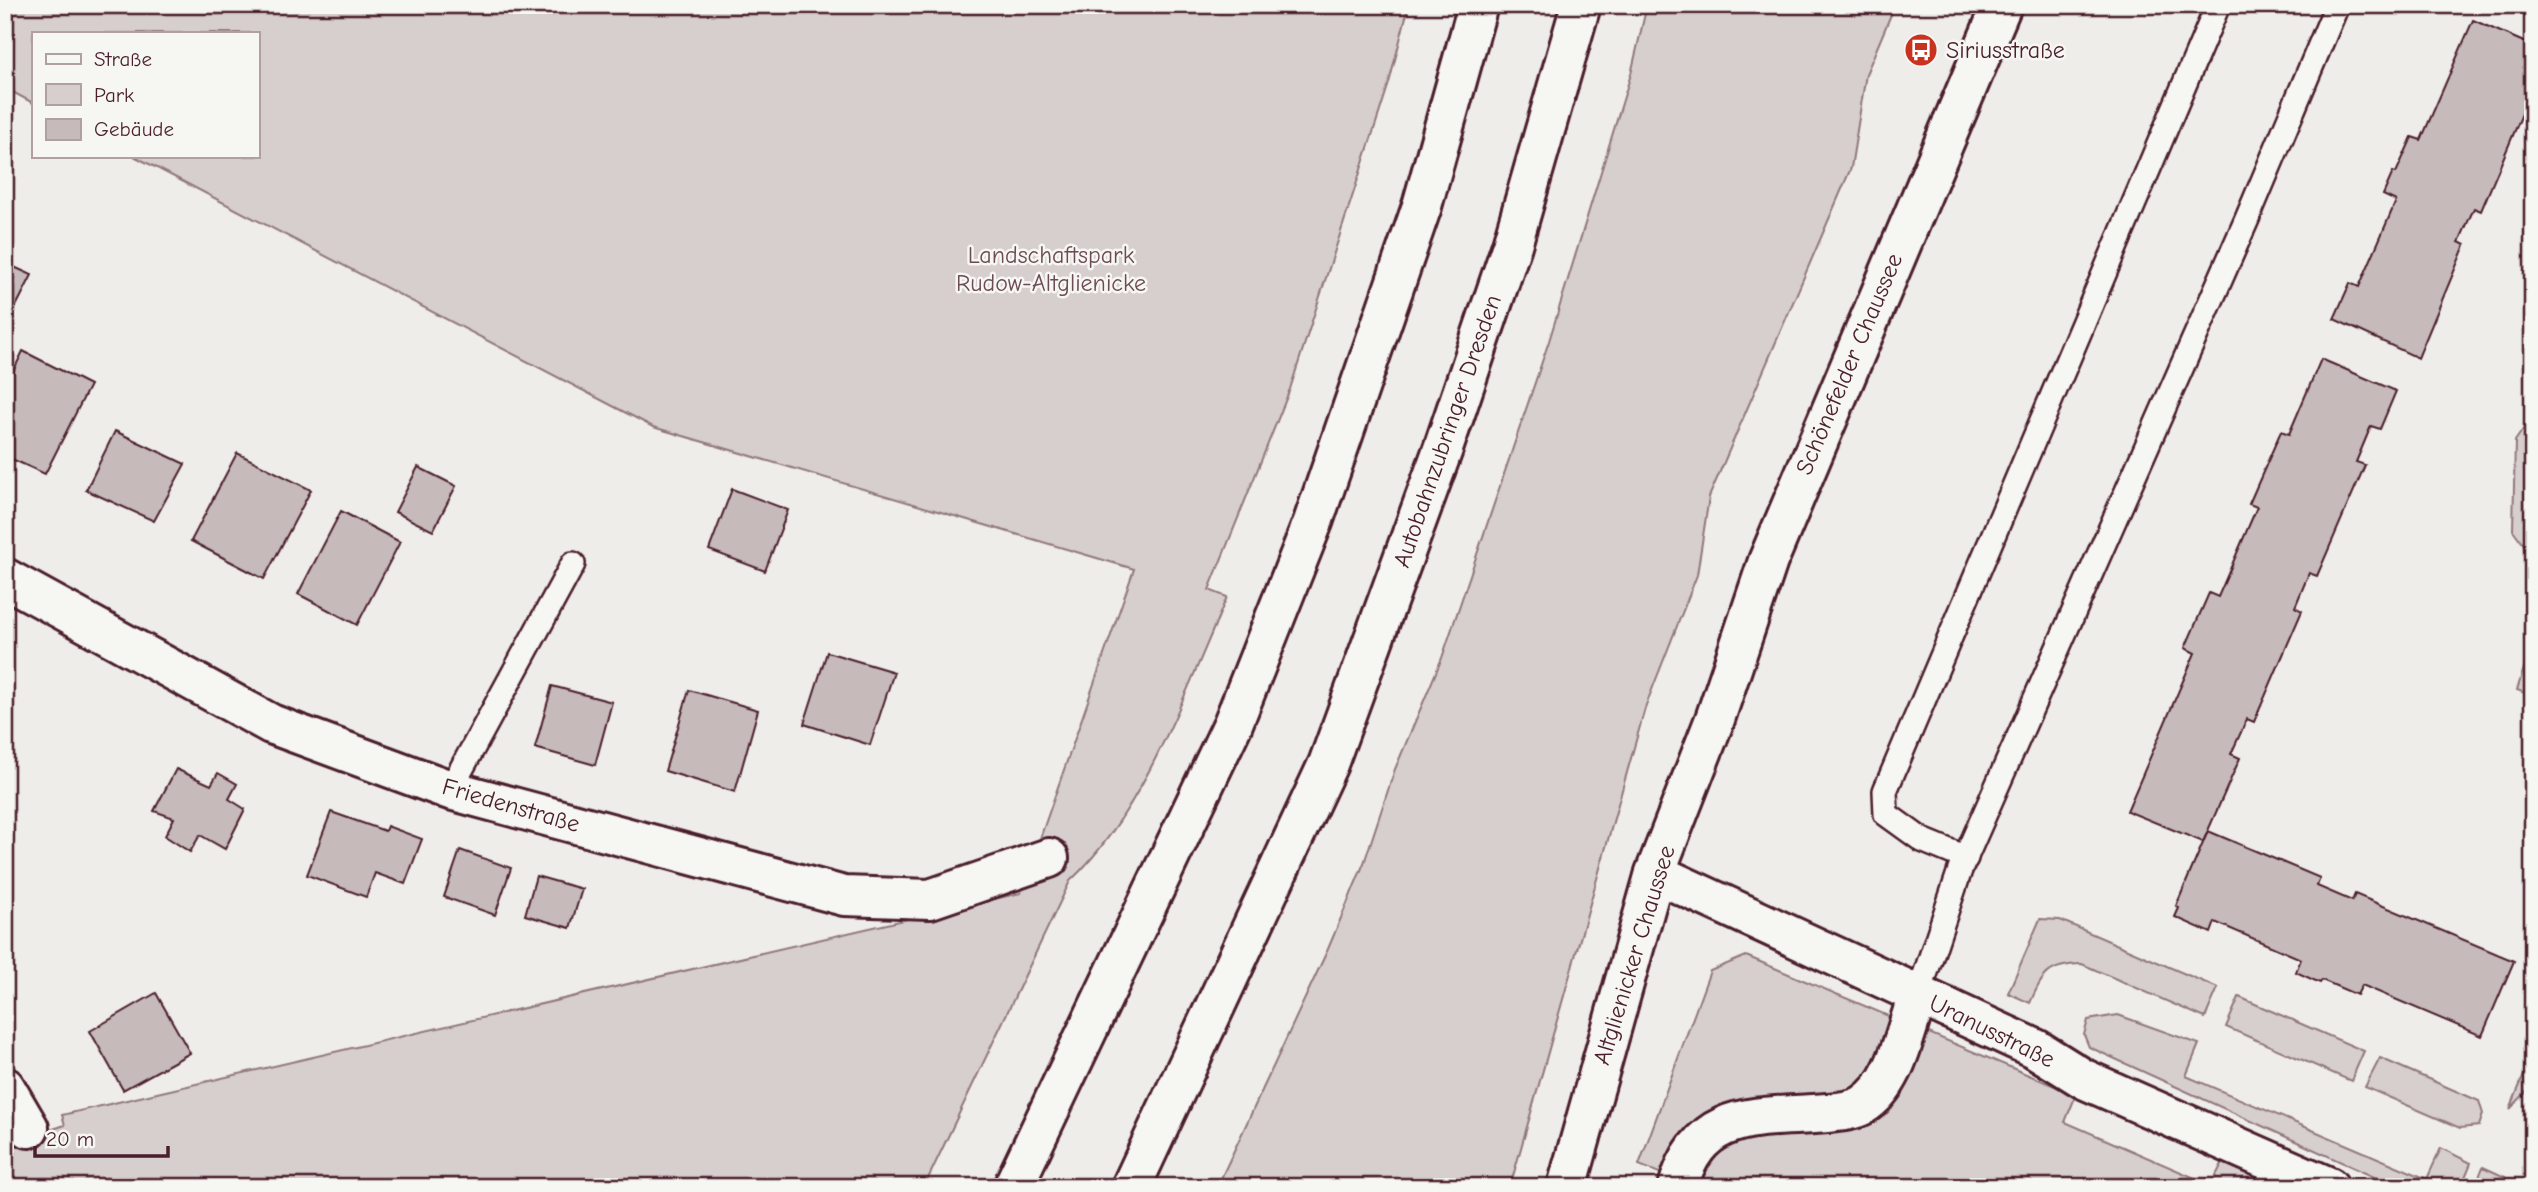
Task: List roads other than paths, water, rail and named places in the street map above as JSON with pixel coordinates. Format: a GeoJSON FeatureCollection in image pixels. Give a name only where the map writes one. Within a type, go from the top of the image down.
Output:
{"type":"FeatureCollection","features":[{"type":"Feature","properties":{"kind":"main road"},"geometry":{"type":"LineString","coordinates":[[1013,1187],[1232,726],[1313,522],[1422,206],[1478,5]]}},
{"type":"Feature","properties":{"kind":"main road","name":"Autobahnzubringer Dresden"},"geometry":{"type":"LineString","coordinates":[[1131,1187],[1328,764],[1512,245],[1581,5]]}},
{"type":"Feature","properties":{"kind":"main road","name":"Schönefelder Chaussee"},"geometry":{"type":"LineString","coordinates":[[1711,727],[1796,489],[2001,5]]}},
{"type":"Feature","properties":{"kind":"main road","name":"Friedenstraße"},"geometry":{"type":"LineString","coordinates":[[5,578],[271,724],[450,790],[845,896],[930,899],[1049,858]]}},
{"type":"Feature","properties":{"kind":"main road","name":"Altglienicker Chaussee"},"geometry":{"type":"LineString","coordinates":[[1567,1187],[1655,873],[1711,727]]}},
{"type":"Feature","properties":{"kind":"main road","name":"Uranusstraße"},"geometry":{"type":"LineString","coordinates":[[1655,873],[2036,1049],[2084,1079],[2329,1187]]}},
{"type":"Feature","properties":{"kind":"main road"},"geometry":{"type":"LineString","coordinates":[[1678,1187],[1683,1170],[1698,1144],[1719,1128],[1744,1117],[1842,1112],[1863,1105],[1888,1078],[1918,996]]}},
{"type":"Feature","properties":{"kind":"main road"},"geometry":{"type":"LineString","coordinates":[[5,1087],[29,1128]]}},
{"type":"Feature","properties":{"kind":"lane"},"geometry":{"type":"LineString","coordinates":[[1966,858],[1922,840],[1886,814],[1885,791],[2218,5]]}},
{"type":"Feature","properties":{"kind":"lane"},"geometry":{"type":"LineString","coordinates":[[1918,996],[1966,858],[2247,219],[2337,5]]}},
{"type":"Feature","properties":{"kind":"lane"},"geometry":{"type":"LineString","coordinates":[[450,790],[573,564]]}},
{"type":"Feature","properties":{"kind":"place","name":"Siriusstraße"},"geometry":{"type":"Point","coordinates":[1921,50]}},
{"type":"Feature","properties":{"kind":"park label","name":"Landschaftspark Rudow-Altglienicke"},"geometry":{"type":"Point","coordinates":[1051,269]}}]}
